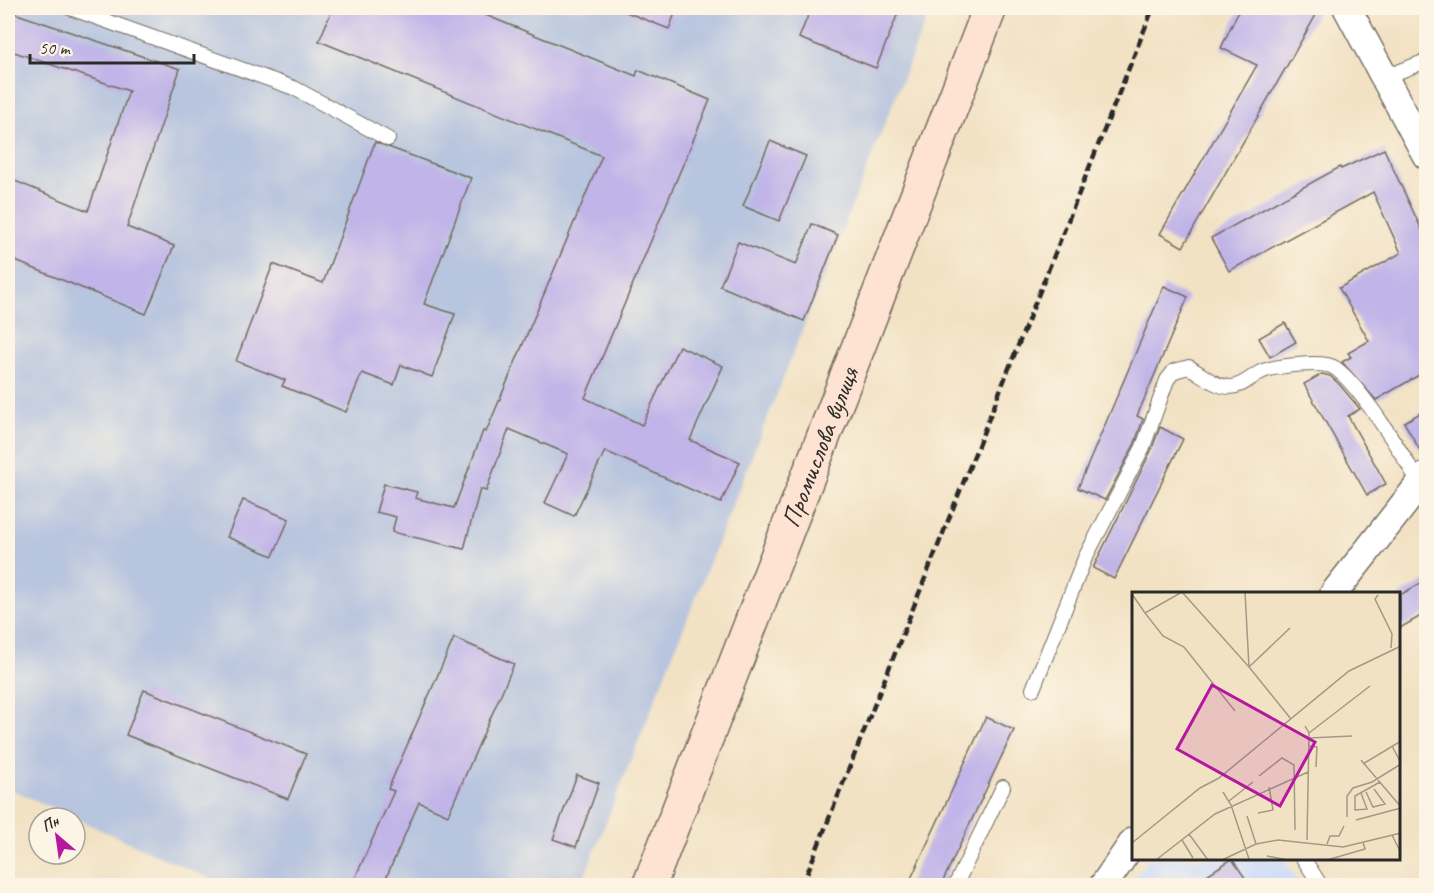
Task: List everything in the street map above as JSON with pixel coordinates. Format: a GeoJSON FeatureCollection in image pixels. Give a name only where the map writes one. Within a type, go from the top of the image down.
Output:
{"type":"FeatureCollection","features":[{"type":"Feature","properties":{"kind":"street","name":"Промислова вулиця"},"geometry":{"type":"LineString","coordinates":[[649,885],[990,8]]}},
{"type":"Feature","properties":{"kind":"street"},"geometry":{"type":"LineString","coordinates":[[1347,8],[1426,155]]}},
{"type":"Feature","properties":{"kind":"street"},"geometry":{"type":"LineString","coordinates":[[1335,592],[1424,484]]}},
{"type":"Feature","properties":{"kind":"street"},"geometry":{"type":"LineString","coordinates":[[1103,885],[1132,844]]}},
{"type":"Feature","properties":{"kind":"lane"},"geometry":{"type":"LineString","coordinates":[[70,8],[294,88],[388,139]]}},
{"type":"Feature","properties":{"kind":"lane"},"geometry":{"type":"LineString","coordinates":[[1384,77],[1426,61]]}},
{"type":"Feature","properties":{"kind":"lane"},"geometry":{"type":"LineString","coordinates":[[1034,689],[1085,558],[1143,447],[1167,380],[1174,371],[1189,367],[1219,385],[1231,387],[1241,385],[1264,371],[1286,366],[1324,363],[1334,367],[1356,389],[1424,484]]}},
{"type":"Feature","properties":{"kind":"lane"},"geometry":{"type":"LineString","coordinates":[[955,885],[1003,787]]}},
{"type":"Feature","properties":{"kind":"lane"},"geometry":{"type":"LineString","coordinates":[[1304,860],[1321,885]]}},
{"type":"Feature","properties":{"kind":"shaded area"},"geometry":{"type":"Polygon","coordinates":[[[8,8],[931,8],[581,885],[224,885],[87,823],[87,806],[48,806],[8,788],[8,8]]]}},
{"type":"Feature","properties":{"kind":"shaded area"},"geometry":{"type":"Polygon","coordinates":[[[1148,860],[1284,860],[1301,885],[1129,886],[1148,860]]]}},
{"type":"Feature","properties":{"kind":"building"},"geometry":{"type":"Polygon","coordinates":[[[333,8],[468,8],[636,76],[638,70],[710,100],[585,398],[642,425],[679,346],[723,366],[690,440],[740,462],[721,503],[605,451],[574,516],[545,503],[568,454],[509,429],[486,491],[480,489],[464,549],[392,532],[396,517],[376,512],[384,484],[417,492],[415,498],[454,508],[483,431],[486,432],[602,156],[319,41],[333,8]]]}},
{"type":"Feature","properties":{"kind":"building"},"geometry":{"type":"Polygon","coordinates":[[[616,8],[677,8],[669,29],[616,8]]]}},
{"type":"Feature","properties":{"kind":"building"},"geometry":{"type":"Polygon","coordinates":[[[811,8],[900,8],[876,68],[799,38],[811,8]]]}},
{"type":"Feature","properties":{"kind":"building"},"geometry":{"type":"Polygon","coordinates":[[[1240,8],[1320,8],[1183,247],[1160,234],[1257,65],[1221,48],[1240,8]]]}},
{"type":"Feature","properties":{"kind":"building"},"geometry":{"type":"Polygon","coordinates":[[[8,11],[180,69],[127,227],[174,246],[146,314],[8,258],[8,178],[88,211],[129,91],[8,50],[8,11]]]}},
{"type":"Feature","properties":{"kind":"building"},"geometry":{"type":"Polygon","coordinates":[[[770,141],[806,156],[779,221],[743,206],[770,141]]]}},
{"type":"Feature","properties":{"kind":"building"},"geometry":{"type":"Polygon","coordinates":[[[375,142],[471,178],[424,304],[455,314],[432,377],[401,365],[394,385],[362,373],[346,412],[282,386],[285,380],[236,361],[273,264],[323,283],[375,142]]]}},
{"type":"Feature","properties":{"kind":"building"},"geometry":{"type":"Polygon","coordinates":[[[1384,149],[1426,239],[1426,371],[1376,400],[1342,362],[1351,357],[1348,353],[1369,341],[1339,288],[1401,253],[1373,192],[1229,271],[1211,238],[1340,167],[1341,169],[1384,149]]]}},
{"type":"Feature","properties":{"kind":"building"},"geometry":{"type":"Polygon","coordinates":[[[812,224],[838,235],[804,321],[720,286],[738,242],[796,265],[812,224]]]}},
{"type":"Feature","properties":{"kind":"building"},"geometry":{"type":"Polygon","coordinates":[[[1164,286],[1188,297],[1137,416],[1143,419],[1135,443],[1105,500],[1078,488],[1164,286]]]}},
{"type":"Feature","properties":{"kind":"building"},"geometry":{"type":"Polygon","coordinates":[[[1285,323],[1296,342],[1270,357],[1259,338],[1285,323]]]}},
{"type":"Feature","properties":{"kind":"building"},"geometry":{"type":"Polygon","coordinates":[[[1322,374],[1330,376],[1339,384],[1360,409],[1348,416],[1386,484],[1367,495],[1304,384],[1322,374]]]}},
{"type":"Feature","properties":{"kind":"building"},"geometry":{"type":"Polygon","coordinates":[[[1426,410],[1426,461],[1404,422],[1426,410]]]}},
{"type":"Feature","properties":{"kind":"building"},"geometry":{"type":"Polygon","coordinates":[[[1160,427],[1183,439],[1114,579],[1093,568],[1151,451],[1160,427]]]}},
{"type":"Feature","properties":{"kind":"building"},"geometry":{"type":"Polygon","coordinates":[[[243,500],[289,519],[273,556],[227,537],[243,500]]]}},
{"type":"Feature","properties":{"kind":"building"},"geometry":{"type":"Polygon","coordinates":[[[1426,580],[1426,613],[1401,627],[1401,594],[1426,580]]]}},
{"type":"Feature","properties":{"kind":"building"},"geometry":{"type":"Polygon","coordinates":[[[454,638],[514,664],[448,815],[419,802],[383,885],[352,885],[394,791],[388,789],[454,638]]]}},
{"type":"Feature","properties":{"kind":"building"},"geometry":{"type":"Polygon","coordinates":[[[144,690],[306,754],[288,799],[126,735],[144,690]]]}},
{"type":"Feature","properties":{"kind":"building"},"geometry":{"type":"Polygon","coordinates":[[[986,717],[1014,730],[941,885],[908,885],[986,717]]]}},
{"type":"Feature","properties":{"kind":"building"},"geometry":{"type":"Polygon","coordinates":[[[577,775],[599,783],[576,847],[553,839],[577,775]]]}},
{"type":"Feature","properties":{"kind":"building"},"geometry":{"type":"Polygon","coordinates":[[[1233,860],[1250,885],[1191,885],[1233,860]]]}},
{"type":"Feature","properties":{"kind":"railway"},"geometry":{"type":"LineString","coordinates":[[802,886],[1153,8]]}}]}
